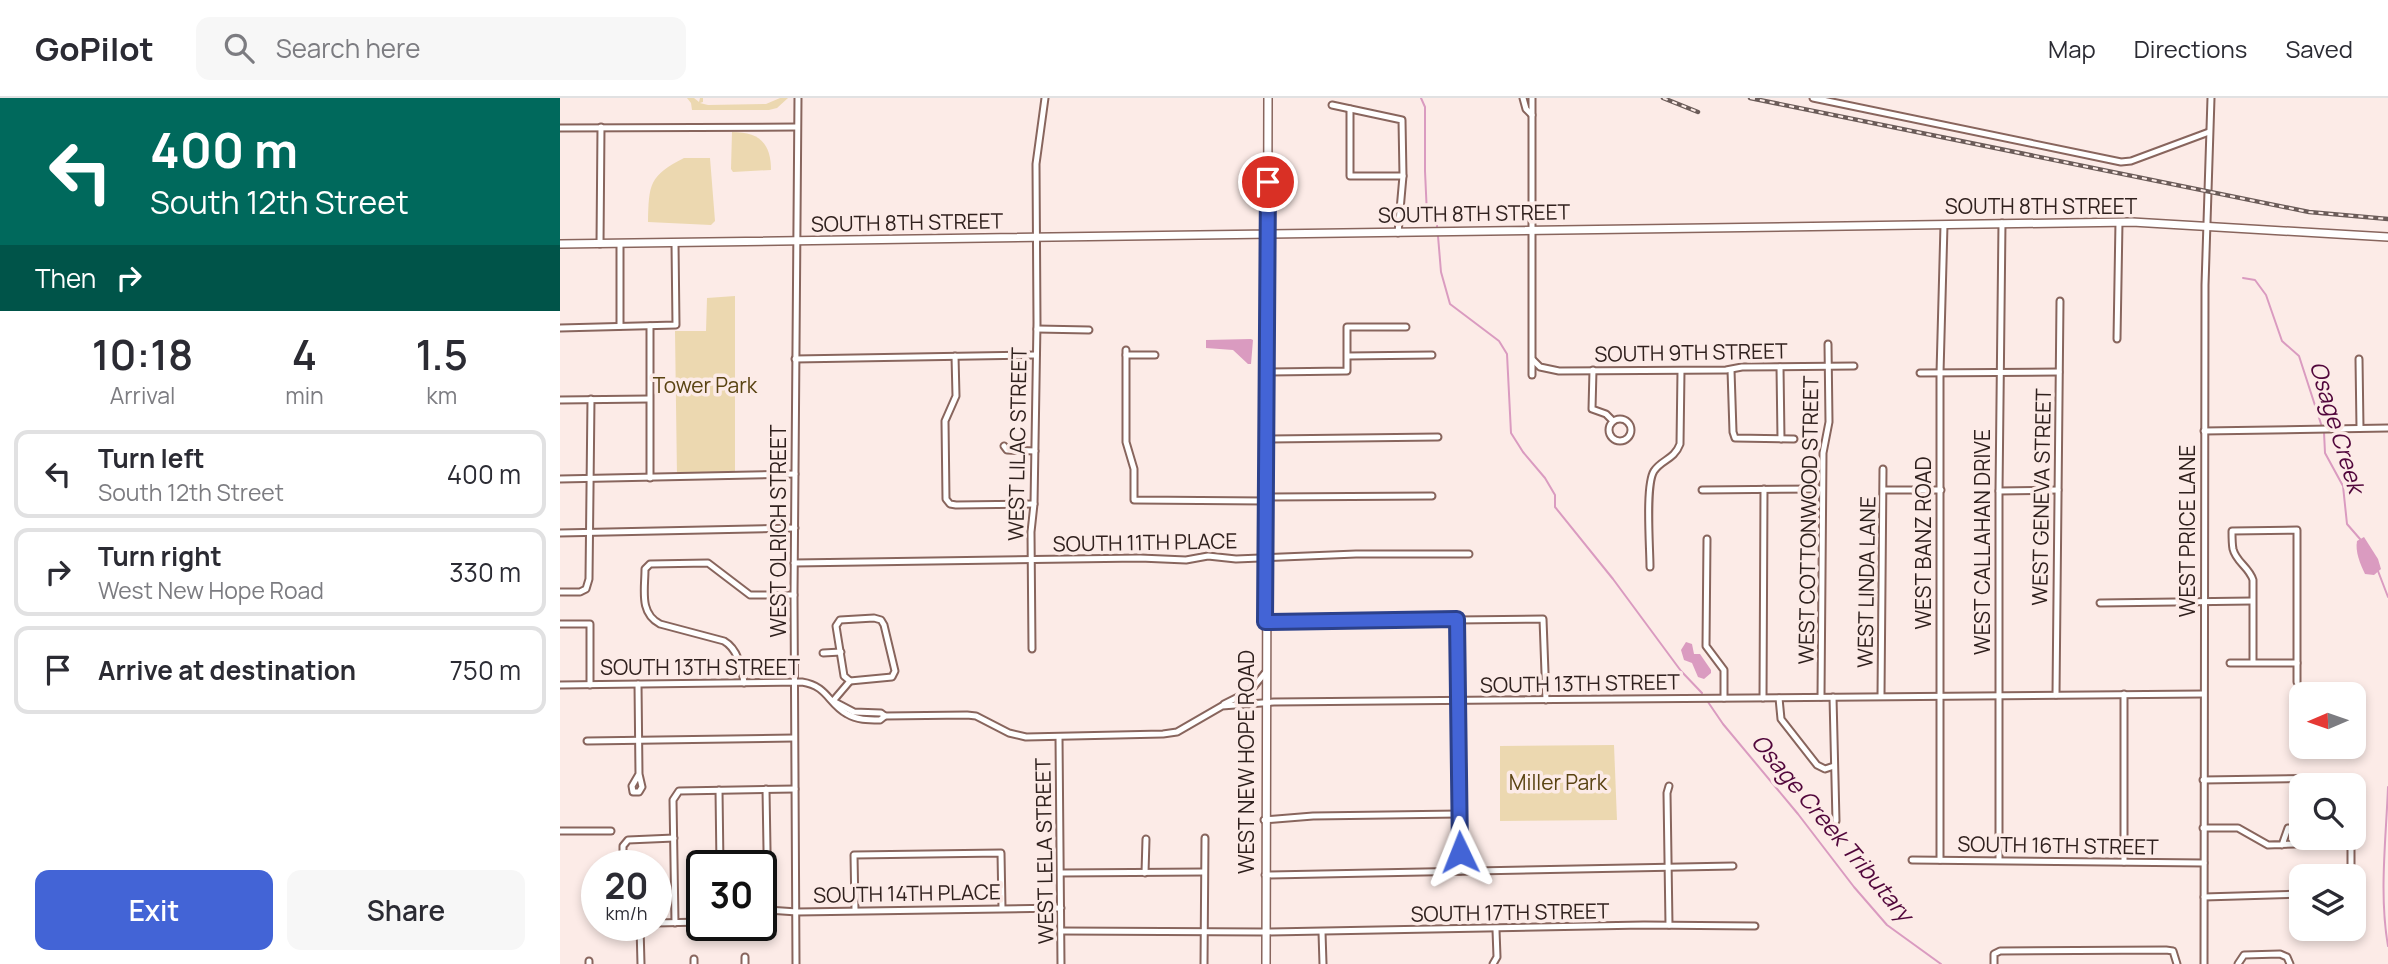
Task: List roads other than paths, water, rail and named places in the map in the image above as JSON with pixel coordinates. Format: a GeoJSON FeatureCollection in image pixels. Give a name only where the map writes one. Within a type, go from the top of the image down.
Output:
{"type":"FeatureCollection","features":[{"type":"Feature","properties":{"kind":"main road","name":"WEST NEW HOPE ROAD"},"geometry":{"type":"LineString","coordinates":[[1266,964],[1264,820],[1268,98]]}},
{"type":"Feature","properties":{"kind":"main road","name":"SOUTH 8TH STREET"},"geometry":{"type":"LineString","coordinates":[[560,244],[2119,222],[2388,237]]}},
{"type":"Feature","properties":{"kind":"street","name":"WEST OLRICH STREET"},"geometry":{"type":"LineString","coordinates":[[796,964],[794,563],[798,98]]}},
{"type":"Feature","properties":{"kind":"street","name":"WEST LILAC STREET"},"geometry":{"type":"LineString","coordinates":[[1032,649],[1037,329],[1036,153],[1045,98]]}},
{"type":"Feature","properties":{"kind":"street"},"geometry":{"type":"LineString","coordinates":[[1523,98],[1526,109],[1532,114]]}},
{"type":"Feature","properties":{"kind":"street"},"geometry":{"type":"LineString","coordinates":[[1532,98],[1532,374]]}},
{"type":"Feature","properties":{"kind":"street"},"geometry":{"type":"LineString","coordinates":[[1813,98],[2121,162],[2131,161],[2209,132]]}},
{"type":"Feature","properties":{"kind":"street","name":"WEST PRICE LANE"},"geometry":{"type":"LineString","coordinates":[[2204,964],[2204,431],[2206,226],[2211,98]]}},
{"type":"Feature","properties":{"kind":"street"},"geometry":{"type":"LineString","coordinates":[[1332,105],[1402,120],[1403,176],[1398,233]]}},
{"type":"Feature","properties":{"kind":"street"},"geometry":{"type":"LineString","coordinates":[[1350,109],[1350,177],[1403,176]]}},
{"type":"Feature","properties":{"kind":"street"},"geometry":{"type":"LineString","coordinates":[[600,244],[601,127]]}},
{"type":"Feature","properties":{"kind":"street"},"geometry":{"type":"LineString","coordinates":[[560,128],[797,127]]}},
{"type":"Feature","properties":{"kind":"street"},"geometry":{"type":"LineString","coordinates":[[2117,339],[2119,222]]}},
{"type":"Feature","properties":{"kind":"street","name":"WEST CALLAHAN DRIVE"},"geometry":{"type":"LineString","coordinates":[[1999,860],[2002,223]]}},
{"type":"Feature","properties":{"kind":"street","name":"WEST BANZ ROAD"},"geometry":{"type":"LineString","coordinates":[[1940,860],[1940,373],[1944,225]]}},
{"type":"Feature","properties":{"kind":"street"},"geometry":{"type":"LineString","coordinates":[[560,328],[676,325],[675,243]]}},
{"type":"Feature","properties":{"kind":"street"},"geometry":{"type":"LineString","coordinates":[[620,244],[620,326]]}},
{"type":"Feature","properties":{"kind":"street","name":"WEST GENEVA STREET"},"geometry":{"type":"LineString","coordinates":[[2056,695],[2060,301]]}},
{"type":"Feature","properties":{"kind":"street"},"geometry":{"type":"LineString","coordinates":[[650,326],[650,478]]}},
{"type":"Feature","properties":{"kind":"street"},"geometry":{"type":"LineString","coordinates":[[1266,372],[1348,371],[1347,327],[1406,327]]}},
{"type":"Feature","properties":{"kind":"street"},"geometry":{"type":"LineString","coordinates":[[1037,329],[1089,330]]}},
{"type":"Feature","properties":{"kind":"street","name":"WEST COTTONWOOD STREET"},"geometry":{"type":"LineString","coordinates":[[1821,697],[1822,489],[1823,445],[1829,422],[1828,344]]}},
{"type":"Feature","properties":{"kind":"street"},"geometry":{"type":"LineString","coordinates":[[1155,355],[1126,353],[1126,442],[1134,469],[1134,500],[1432,496]]}},
{"type":"Feature","properties":{"kind":"street"},"geometry":{"type":"LineString","coordinates":[[795,359],[1036,355]]}},
{"type":"Feature","properties":{"kind":"street"},"geometry":{"type":"LineString","coordinates":[[1348,356],[1432,355]]}},
{"type":"Feature","properties":{"kind":"street"},"geometry":{"type":"LineString","coordinates":[[955,356],[956,396],[945,422],[946,499],[950,504],[956,505],[1034,504]]}},
{"type":"Feature","properties":{"kind":"street"},"geometry":{"type":"LineString","coordinates":[[2359,359],[2360,428]]}},
{"type":"Feature","properties":{"kind":"street","name":"SOUTH 9TH STREET"},"geometry":{"type":"LineString","coordinates":[[1532,360],[1540,367],[1559,370],[1681,371],[1854,366]]}},
{"type":"Feature","properties":{"kind":"street"},"geometry":{"type":"LineString","coordinates":[[1780,367],[1781,439]]}},
{"type":"Feature","properties":{"kind":"street"},"geometry":{"type":"LineString","coordinates":[[1593,370],[1592,410],[1606,414],[1613,421]]}},
{"type":"Feature","properties":{"kind":"street"},"geometry":{"type":"LineString","coordinates":[[1731,370],[1735,438],[1794,439]]}},
{"type":"Feature","properties":{"kind":"street"},"geometry":{"type":"LineString","coordinates":[[1650,566],[1650,480],[1658,466],[1676,453],[1680,444],[1681,371]]}},
{"type":"Feature","properties":{"kind":"street"},"geometry":{"type":"LineString","coordinates":[[1920,373],[2059,372]]}},
{"type":"Feature","properties":{"kind":"street"},"geometry":{"type":"LineString","coordinates":[[560,592],[580,592],[586,589],[588,584],[591,399]]}},
{"type":"Feature","properties":{"kind":"street"},"geometry":{"type":"LineString","coordinates":[[560,400],[649,399]]}},
{"type":"Feature","properties":{"kind":"street"},"geometry":{"type":"LineString","coordinates":[[1622,419],[1628,422],[1631,431],[1625,440],[1611,436],[1609,430],[1613,421],[1622,419]]}},
{"type":"Feature","properties":{"kind":"street"},"geometry":{"type":"LineString","coordinates":[[2204,431],[2388,428]]}},
{"type":"Feature","properties":{"kind":"street"},"geometry":{"type":"LineString","coordinates":[[1266,439],[1438,437]]}},
{"type":"Feature","properties":{"kind":"street"},"geometry":{"type":"LineString","coordinates":[[1004,446],[1007,450],[1035,451]]}},
{"type":"Feature","properties":{"kind":"street","name":"WEST LINDA LANE"},"geometry":{"type":"LineString","coordinates":[[1881,696],[1883,469]]}},
{"type":"Feature","properties":{"kind":"street"},"geometry":{"type":"LineString","coordinates":[[560,479],[795,474]]}},
{"type":"Feature","properties":{"kind":"street"},"geometry":{"type":"LineString","coordinates":[[1763,698],[1765,489]]}},
{"type":"Feature","properties":{"kind":"street"},"geometry":{"type":"LineString","coordinates":[[1702,490],[1822,489]]}},
{"type":"Feature","properties":{"kind":"street"},"geometry":{"type":"LineString","coordinates":[[1884,490],[1941,490]]}},
{"type":"Feature","properties":{"kind":"street"},"geometry":{"type":"LineString","coordinates":[[1999,491],[2058,490]]}},
{"type":"Feature","properties":{"kind":"street"},"geometry":{"type":"LineString","coordinates":[[560,533],[795,528]]}},
{"type":"Feature","properties":{"kind":"street"},"geometry":{"type":"LineString","coordinates":[[2253,662],[2251,572],[2237,558],[2233,549],[2232,531],[2297,530],[2297,682]]}},
{"type":"Feature","properties":{"kind":"street"},"geometry":{"type":"LineString","coordinates":[[1707,539],[1706,646],[1724,670],[1724,698]]}},
{"type":"Feature","properties":{"kind":"street","name":"SOUTH 11TH PLACE"},"geometry":{"type":"LineString","coordinates":[[794,563],[1140,558],[1186,560],[1208,556],[1236,559],[1356,554],[1469,554]]}},
{"type":"Feature","properties":{"kind":"street"},"geometry":{"type":"LineString","coordinates":[[744,683],[735,650],[731,645],[652,620],[645,605],[645,569],[650,564],[708,563],[750,595],[794,595]]}},
{"type":"Feature","properties":{"kind":"street"},"geometry":{"type":"LineString","coordinates":[[2100,603],[2252,601]]}},
{"type":"Feature","properties":{"kind":"street"},"geometry":{"type":"LineString","coordinates":[[833,701],[850,681],[892,677],[895,671],[881,620],[846,619],[840,620],[836,626],[844,676],[850,681]]}},
{"type":"Feature","properties":{"kind":"street"},"geometry":{"type":"LineString","coordinates":[[1457,619],[1461,871]]}},
{"type":"Feature","properties":{"kind":"street"},"geometry":{"type":"LineString","coordinates":[[1265,622],[1543,619],[1546,700]]}},
{"type":"Feature","properties":{"kind":"street"},"geometry":{"type":"LineString","coordinates":[[560,624],[590,624],[590,685]]}},
{"type":"Feature","properties":{"kind":"street"},"geometry":{"type":"LineString","coordinates":[[823,653],[841,652]]}},
{"type":"Feature","properties":{"kind":"street"},"geometry":{"type":"LineString","coordinates":[[2230,663],[2297,663]]}},
{"type":"Feature","properties":{"kind":"street"},"geometry":{"type":"LineString","coordinates":[[1222,706],[1250,691],[1265,673]]}},
{"type":"Feature","properties":{"kind":"street","name":"SOUTH 13TH STREET"},"geometry":{"type":"LineString","coordinates":[[560,685],[810,683],[818,687],[846,714],[862,719],[880,720],[885,716],[967,715],[976,716],[1018,736],[1059,737],[1177,732],[1222,706],[1265,704],[2203,694]]}},
{"type":"Feature","properties":{"kind":"street"},"geometry":{"type":"LineString","coordinates":[[638,684],[639,774]]}},
{"type":"Feature","properties":{"kind":"street"},"geometry":{"type":"LineString","coordinates":[[2124,694],[2124,862]]}},
{"type":"Feature","properties":{"kind":"street"},"geometry":{"type":"LineString","coordinates":[[1833,697],[1836,821]]}},
{"type":"Feature","properties":{"kind":"street"},"geometry":{"type":"LineString","coordinates":[[1779,698],[1781,719],[1817,765],[1825,769],[1834,766]]}},
{"type":"Feature","properties":{"kind":"street","name":"WEST LELA STREET"},"geometry":{"type":"LineString","coordinates":[[1059,737],[1061,964]]}},
{"type":"Feature","properties":{"kind":"street"},"geometry":{"type":"LineString","coordinates":[[587,741],[794,738]]}},
{"type":"Feature","properties":{"kind":"street"},"geometry":{"type":"LineString","coordinates":[[2203,780],[2289,779]]}},
{"type":"Feature","properties":{"kind":"street"},"geometry":{"type":"LineString","coordinates":[[1669,925],[1667,793],[1670,786]]}},
{"type":"Feature","properties":{"kind":"street"},"geometry":{"type":"LineString","coordinates":[[766,789],[767,850]]}},
{"type":"Feature","properties":{"kind":"street"},"geometry":{"type":"LineString","coordinates":[[686,923],[675,923],[675,794],[679,791],[795,789]]}},
{"type":"Feature","properties":{"kind":"street"},"geometry":{"type":"LineString","coordinates":[[719,790],[720,850]]}},
{"type":"Feature","properties":{"kind":"street"},"geometry":{"type":"LineString","coordinates":[[1264,820],[1313,816],[1459,814]]}},
{"type":"Feature","properties":{"kind":"street"},"geometry":{"type":"LineString","coordinates":[[2203,828],[2242,829],[2263,843],[2282,845]]}},
{"type":"Feature","properties":{"kind":"street"},"geometry":{"type":"LineString","coordinates":[[560,831],[611,831]]}},
{"type":"Feature","properties":{"kind":"street"},"geometry":{"type":"LineString","coordinates":[[623,850],[628,840],[674,838]]}},
{"type":"Feature","properties":{"kind":"street"},"geometry":{"type":"LineString","coordinates":[[1205,838],[1205,964]]}},
{"type":"Feature","properties":{"kind":"street"},"geometry":{"type":"LineString","coordinates":[[1145,873],[1146,839]]}},
{"type":"Feature","properties":{"kind":"street"},"geometry":{"type":"LineString","coordinates":[[855,910],[854,855],[1001,853],[1002,908]]}},
{"type":"Feature","properties":{"kind":"street","name":"SOUTH 16TH STREET"},"geometry":{"type":"LineString","coordinates":[[1912,860],[2204,863]]}},
{"type":"Feature","properties":{"kind":"street"},"geometry":{"type":"LineString","coordinates":[[1265,875],[1733,866]]}},
{"type":"Feature","properties":{"kind":"street"},"geometry":{"type":"LineString","coordinates":[[1061,873],[1203,872]]}},
{"type":"Feature","properties":{"kind":"street"},"geometry":{"type":"LineString","coordinates":[[2204,897],[2289,894]]}},
{"type":"Feature","properties":{"kind":"street","name":"SOUTH 14TH PLACE"},"geometry":{"type":"LineString","coordinates":[[777,911],[1061,908]]}},
{"type":"Feature","properties":{"kind":"street","name":"SOUTH 17TH STREET"},"geometry":{"type":"LineString","coordinates":[[1265,932],[1755,926]]}},
{"type":"Feature","properties":{"kind":"street"},"geometry":{"type":"LineString","coordinates":[[1493,964],[1497,957],[1496,930]]}},
{"type":"Feature","properties":{"kind":"street"},"geometry":{"type":"LineString","coordinates":[[1061,931],[1265,932]]}},
{"type":"Feature","properties":{"kind":"street"},"geometry":{"type":"LineString","coordinates":[[1322,932],[1323,964]]}},
{"type":"Feature","properties":{"kind":"street"},"geometry":{"type":"LineString","coordinates":[[640,941],[641,964]]}},
{"type":"Feature","properties":{"kind":"street"},"geometry":{"type":"LineString","coordinates":[[1994,964],[1994,954],[2000,951],[2166,950],[2173,951],[2177,964]]}},
{"type":"Feature","properties":{"kind":"street"},"geometry":{"type":"LineString","coordinates":[[2239,961],[2244,955],[2280,954],[2287,957],[2290,964]]}},
{"type":"Feature","properties":{"kind":"waterway","name":"Osage Creek Tributary"},"geometry":{"type":"LineString","coordinates":[[1421,98],[1425,107],[1427,215],[1437,224],[1437,228]]}},
{"type":"Feature","properties":{"kind":"waterway","name":"Osage Creek Tributary"},"geometry":{"type":"LineString","coordinates":[[1438,236],[1441,272],[1450,304],[1499,341],[1507,354],[1511,433],[1545,478],[1555,495],[1555,507],[1613,579],[1681,671],[1702,693]]}},
{"type":"Feature","properties":{"kind":"waterway","name":"Osage Creek"},"geometry":{"type":"LineString","coordinates":[[2243,278],[2255,280],[2266,295],[2282,341],[2299,356],[2322,427]]}},
{"type":"Feature","properties":{"kind":"waterway","name":"Osage Creek"},"geometry":{"type":"LineString","coordinates":[[2324,432],[2325,453],[2343,486],[2347,524],[2360,539]]}},
{"type":"Feature","properties":{"kind":"waterway","name":"Osage Creek"},"geometry":{"type":"LineString","coordinates":[[2378,571],[2388,597]]}},
{"type":"Feature","properties":{"kind":"waterway","name":"Osage Creek Tributary"},"geometry":{"type":"LineString","coordinates":[[1708,702],[1887,925],[1941,964]]}},
{"type":"Feature","properties":{"kind":"waterway","name":"Osage Creek"},"geometry":{"type":"LineString","coordinates":[[2388,787],[2384,887],[2388,946]]}},
{"type":"Feature","properties":{"kind":"railway"},"geometry":{"type":"LineString","coordinates":[[1663,98],[1698,112]]}},
{"type":"Feature","properties":{"kind":"railway"},"geometry":{"type":"LineString","coordinates":[[1750,98],[2309,212],[2388,219]]}},
{"type":"Feature","properties":{"kind":"park label","name":"Tower Park"},"geometry":{"type":"Point","coordinates":[705,386]}},
{"type":"Feature","properties":{"kind":"park label","name":"Miller Park"},"geometry":{"type":"Point","coordinates":[1558,783]}}]}
